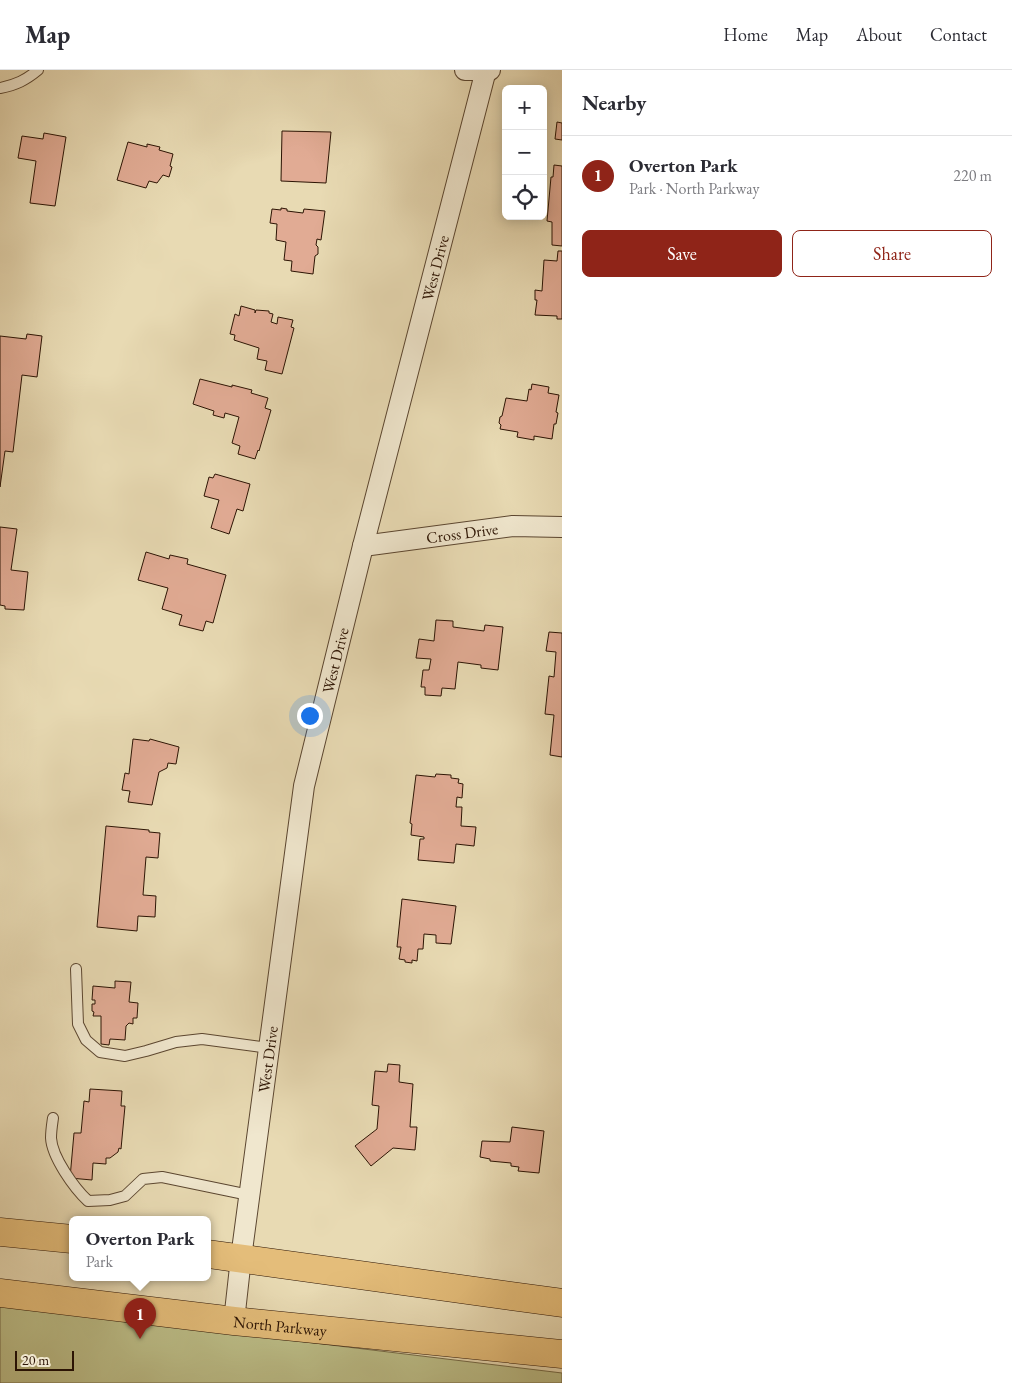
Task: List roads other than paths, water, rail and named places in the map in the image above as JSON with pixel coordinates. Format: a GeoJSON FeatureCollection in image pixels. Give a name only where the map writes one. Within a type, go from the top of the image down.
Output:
{"type":"FeatureCollection","features":[{"type":"Feature","properties":{"kind":"main road"},"geometry":{"type":"LineString","coordinates":[[0,1232],[69,1239]]}},
{"type":"Feature","properties":{"kind":"main road"},"geometry":{"type":"LineString","coordinates":[[211,1254],[562,1304]]}},
{"type":"Feature","properties":{"kind":"main road","name":"North Parkway"},"geometry":{"type":"LineString","coordinates":[[0,1293],[234,1321],[562,1354]]}},
{"type":"Feature","properties":{"kind":"street"},"geometry":{"type":"LineString","coordinates":[[465,70],[487,70]]}},
{"type":"Feature","properties":{"kind":"street","name":"West Drive"},"geometry":{"type":"LineString","coordinates":[[234,1321],[304,786],[363,546],[487,70]]}},
{"type":"Feature","properties":{"kind":"street","name":"Cross Drive"},"geometry":{"type":"LineString","coordinates":[[363,546],[514,526],[562,527]]}},
{"type":"Feature","properties":{"kind":"lane"},"geometry":{"type":"LineString","coordinates":[[0,88],[12,86],[26,80],[38,70]]}},
{"type":"Feature","properties":{"kind":"lane"},"geometry":{"type":"LineString","coordinates":[[76,969],[78,1024],[86,1040],[100,1052],[125,1056],[176,1042],[202,1039],[269,1048]]}},
{"type":"Feature","properties":{"kind":"lane"},"geometry":{"type":"LineString","coordinates":[[53,1118],[51,1140],[62,1166],[76,1189],[88,1201],[110,1200],[125,1196],[143,1179],[162,1177],[249,1195]]}},
{"type":"Feature","properties":{"kind":"place","name":"Overton Park"},"geometry":{"type":"Point","coordinates":[140,1339]}}]}
